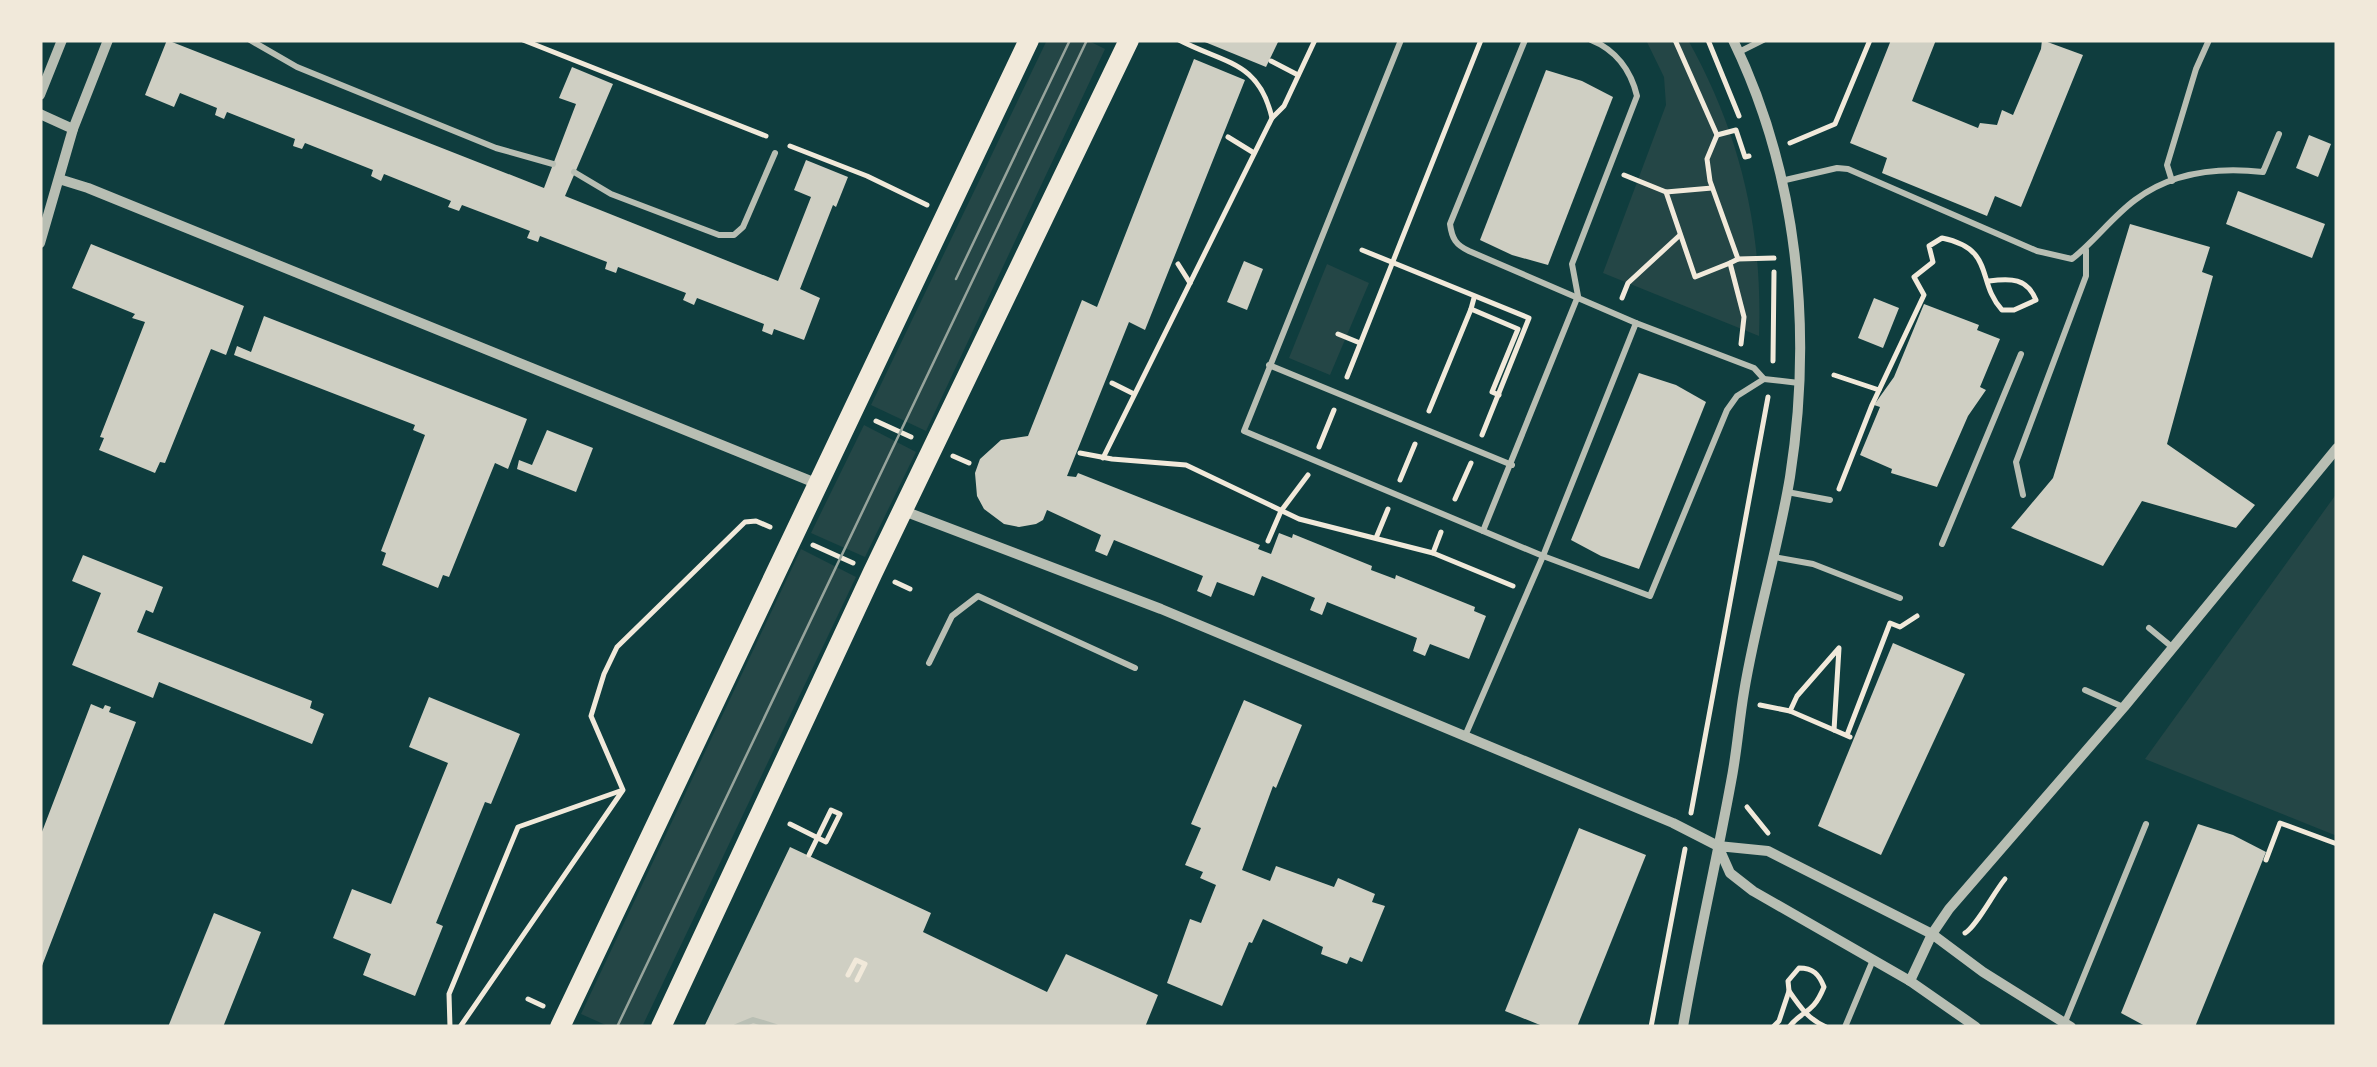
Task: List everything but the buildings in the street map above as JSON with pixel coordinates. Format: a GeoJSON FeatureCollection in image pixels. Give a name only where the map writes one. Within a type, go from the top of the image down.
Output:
{"type":"FeatureCollection","features":[{"type":"Feature","properties":{"kind":"main road"},"geometry":{"type":"LineString","coordinates":[[560,1027],[1030,40]]}},
{"type":"Feature","properties":{"kind":"main road"},"geometry":{"type":"LineString","coordinates":[[660,1027],[1128,40]]}},
{"type":"Feature","properties":{"kind":"street"},"geometry":{"type":"LineString","coordinates":[[40,96],[62,40]]}},
{"type":"Feature","properties":{"kind":"street"},"geometry":{"type":"LineString","coordinates":[[40,244],[73,129],[108,40]]}},
{"type":"Feature","properties":{"kind":"street"},"geometry":{"type":"LineString","coordinates":[[1682,1027],[1787,492],[1799,383],[1795,245],[1774,148],[1733,40]]}},
{"type":"Feature","properties":{"kind":"street"},"geometry":{"type":"LineString","coordinates":[[40,114],[73,129]]}},
{"type":"Feature","properties":{"kind":"street"},"geometry":{"type":"LineString","coordinates":[[59,179],[818,484]]}},
{"type":"Feature","properties":{"kind":"street"},"geometry":{"type":"LineString","coordinates":[[1910,981],[1932,934],[1949,909],[2124,707],[2337,448]]}},
{"type":"Feature","properties":{"kind":"street"},"geometry":{"type":"LineString","coordinates":[[904,511],[1161,609],[1687,834],[1718,846],[1768,851],[1932,934],[1983,972],[2068,1024]]}},
{"type":"Feature","properties":{"kind":"street"},"geometry":{"type":"LineString","coordinates":[[1718,846],[1730,873],[1753,891],[1910,981],[1976,1027]]}},
{"type":"Feature","properties":{"kind":"lane"},"geometry":{"type":"LineString","coordinates":[[250,40],[312,74],[496,148],[553,164]]}},
{"type":"Feature","properties":{"kind":"lane"},"geometry":{"type":"LineString","coordinates":[[1401,40],[1244,431],[1650,596],[1727,410],[1737,396],[1764,380],[1799,383]]}},
{"type":"Feature","properties":{"kind":"lane"},"geometry":{"type":"LineString","coordinates":[[1525,40],[1450,224],[1452,237],[1459,246],[1636,323],[1754,368],[1764,380]]}},
{"type":"Feature","properties":{"kind":"lane"},"geometry":{"type":"LineString","coordinates":[[1483,530],[1578,296],[1572,264],[1637,96],[1632,77],[1621,62],[1602,44],[1591,40]]}},
{"type":"Feature","properties":{"kind":"lane"},"geometry":{"type":"LineString","coordinates":[[1739,52],[1763,40]]}},
{"type":"Feature","properties":{"kind":"lane"},"geometry":{"type":"LineString","coordinates":[[2172,181],[2167,165],[2196,69],[2210,40]]}},
{"type":"Feature","properties":{"kind":"lane"},"geometry":{"type":"LineString","coordinates":[[1781,181],[1848,169],[2037,250],[2072,259],[2136,199],[2187,174],[2238,169],[2263,172],[2279,134]]}},
{"type":"Feature","properties":{"kind":"lane"},"geometry":{"type":"LineString","coordinates":[[574,172],[611,194],[719,235],[734,235],[744,227],[775,153]]}},
{"type":"Feature","properties":{"kind":"lane"},"geometry":{"type":"LineString","coordinates":[[2023,495],[2016,462],[2086,276],[2086,248]]}},
{"type":"Feature","properties":{"kind":"lane"},"geometry":{"type":"LineString","coordinates":[[1465,736],[1544,556],[1636,323]]}},
{"type":"Feature","properties":{"kind":"lane"},"geometry":{"type":"LineString","coordinates":[[1942,544],[2021,354]]}},
{"type":"Feature","properties":{"kind":"lane"},"geometry":{"type":"LineString","coordinates":[[1269,365],[1512,465]]}},
{"type":"Feature","properties":{"kind":"lane"},"geometry":{"type":"LineString","coordinates":[[1787,492],[1832,501]]}},
{"type":"Feature","properties":{"kind":"lane"},"geometry":{"type":"LineString","coordinates":[[1774,558],[1813,564],[1900,598]]}},
{"type":"Feature","properties":{"kind":"lane"},"geometry":{"type":"LineString","coordinates":[[929,663],[952,616],[978,596],[1135,668]]}},
{"type":"Feature","properties":{"kind":"lane"},"geometry":{"type":"LineString","coordinates":[[2149,628],[2172,647]]}},
{"type":"Feature","properties":{"kind":"lane"},"geometry":{"type":"LineString","coordinates":[[2085,690],[2124,707]]}},
{"type":"Feature","properties":{"kind":"lane"},"geometry":{"type":"LineString","coordinates":[[2068,1024],[2146,824]]}},
{"type":"Feature","properties":{"kind":"lane"},"geometry":{"type":"LineString","coordinates":[[1845,1027],[1874,960]]}},
{"type":"Feature","properties":{"kind":"lane"},"geometry":{"type":"LineString","coordinates":[[736,1027],[753,1020],[776,1027]]}},
{"type":"Feature","properties":{"kind":"path"},"geometry":{"type":"LineString","coordinates":[[522,40],[866,176],[946,214]]}},
{"type":"Feature","properties":{"kind":"path"},"geometry":{"type":"LineString","coordinates":[[1179,40],[1252,75],[1266,93],[1272,118]]}},
{"type":"Feature","properties":{"kind":"path"},"geometry":{"type":"LineString","coordinates":[[1103,458],[1254,153],[1272,118],[1284,106],[1316,40]]}},
{"type":"Feature","properties":{"kind":"path"},"geometry":{"type":"LineString","coordinates":[[1268,541],[1281,511],[1314,460],[1481,40]]}},
{"type":"Feature","properties":{"kind":"path"},"geometry":{"type":"LineString","coordinates":[[1676,40],[1716,135],[1707,159],[1712,188],[1738,260]]}},
{"type":"Feature","properties":{"kind":"path"},"geometry":{"type":"LineString","coordinates":[[1788,144],[1835,124],[1870,40]]}},
{"type":"Feature","properties":{"kind":"path"},"geometry":{"type":"LineString","coordinates":[[1271,61],[1298,75]]}},
{"type":"Feature","properties":{"kind":"path"},"geometry":{"type":"LineString","coordinates":[[1716,135],[1736,130],[1745,157],[1749,156]]}},
{"type":"Feature","properties":{"kind":"path"},"geometry":{"type":"LineString","coordinates":[[1228,137],[1254,153]]}},
{"type":"Feature","properties":{"kind":"path"},"geometry":{"type":"LineString","coordinates":[[1638,180],[1666,192],[1712,188]]}},
{"type":"Feature","properties":{"kind":"path"},"geometry":{"type":"LineString","coordinates":[[1666,192],[1695,277],[1738,260],[1774,258]]}},
{"type":"Feature","properties":{"kind":"path"},"geometry":{"type":"LineString","coordinates":[[1616,314],[1628,283],[1680,235]]}},
{"type":"Feature","properties":{"kind":"path"},"geometry":{"type":"LineString","coordinates":[[1832,501],[1924,295],[1914,277],[1934,262],[1929,246],[1942,238],[1964,245],[1982,264],[1992,296],[2002,310],[2014,310],[2036,300],[2024,282],[1990,282]]}},
{"type":"Feature","properties":{"kind":"path"},"geometry":{"type":"LineString","coordinates":[[1362,250],[1529,318],[1433,553]]}},
{"type":"Feature","properties":{"kind":"path"},"geometry":{"type":"LineString","coordinates":[[1178,264],[1190,282]]}},
{"type":"Feature","properties":{"kind":"path"},"geometry":{"type":"LineString","coordinates":[[1730,264],[1745,330],[1736,361]]}},
{"type":"Feature","properties":{"kind":"path"},"geometry":{"type":"LineString","coordinates":[[1475,297],[1472,309],[1518,329],[1492,392],[1498,395]]}},
{"type":"Feature","properties":{"kind":"path"},"geometry":{"type":"LineString","coordinates":[[1338,334],[1360,343]]}},
{"type":"Feature","properties":{"kind":"path"},"geometry":{"type":"LineString","coordinates":[[1834,375],[1880,390]]}},
{"type":"Feature","properties":{"kind":"path"},"geometry":{"type":"LineString","coordinates":[[1112,384],[1134,394]]}},
{"type":"Feature","properties":{"kind":"path"},"geometry":{"type":"LineString","coordinates":[[854,410],[934,447]]}},
{"type":"Feature","properties":{"kind":"path"},"geometry":{"type":"LineString","coordinates":[[1080,453],[1186,465],[1300,519],[1433,553],[1528,593]]}},
{"type":"Feature","properties":{"kind":"path"},"geometry":{"type":"LineString","coordinates":[[622,790],[591,716],[617,647],[745,522],[756,521],[794,536]]}},
{"type":"Feature","properties":{"kind":"path"},"geometry":{"type":"LineString","coordinates":[[1743,701],[1790,710],[1849,736],[1890,624],[1900,627],[1917,616]]}},
{"type":"Feature","properties":{"kind":"path"},"geometry":{"type":"LineString","coordinates":[[1790,710],[1797,696],[1838,648],[1834,730]]}},
{"type":"Feature","properties":{"kind":"path"},"geometry":{"type":"LineString","coordinates":[[450,1027],[449,994],[518,827],[622,790]]}},
{"type":"Feature","properties":{"kind":"path"},"geometry":{"type":"LineString","coordinates":[[460,1027],[622,790]]}},
{"type":"Feature","properties":{"kind":"path"},"geometry":{"type":"LineString","coordinates":[[790,824],[826,842],[840,814],[831,810],[820,830],[808,855]]}},
{"type":"Feature","properties":{"kind":"path"},"geometry":{"type":"LineString","coordinates":[[2266,860],[2280,823],[2337,844]]}},
{"type":"Feature","properties":{"kind":"path"},"geometry":{"type":"LineString","coordinates":[[1651,1027],[1687,834]]}},
{"type":"Feature","properties":{"kind":"path"},"geometry":{"type":"LineString","coordinates":[[848,976],[856,960],[865,964],[857,980],[861,970]]}},
{"type":"Feature","properties":{"kind":"path"},"geometry":{"type":"LineString","coordinates":[[1773,1027],[1779,1020],[1788,981],[1798,968],[1816,973],[1824,987],[1817,1005],[1789,1027]]}},
{"type":"Feature","properties":{"kind":"path"},"geometry":{"type":"LineString","coordinates":[[1788,990],[1806,1015],[1826,1027]]}},
{"type":"Feature","properties":{"kind":"shaded area"},"geometry":{"type":"Polygon","coordinates":[[[1047,40],[1087,40],[1105,49],[926,431],[871,405],[1047,40]]]}},
{"type":"Feature","properties":{"kind":"shaded area"},"geometry":{"type":"Polygon","coordinates":[[[1646,40],[1688,40],[1722,110],[1752,220],[1759,336],[1603,273],[1666,105],[1664,77],[1646,40]]]}},
{"type":"Feature","properties":{"kind":"shaded area"},"geometry":{"type":"Polygon","coordinates":[[[1327,264],[1369,283],[1330,375],[1289,358],[1327,264]]]}},
{"type":"Feature","properties":{"kind":"shaded area"},"geometry":{"type":"Polygon","coordinates":[[[864,425],[916,452],[865,557],[811,533],[864,425]]]}},
{"type":"Feature","properties":{"kind":"shaded area"},"geometry":{"type":"Polygon","coordinates":[[[2337,493],[2337,836],[2145,759],[2337,493]]]}},
{"type":"Feature","properties":{"kind":"shaded area"},"geometry":{"type":"Polygon","coordinates":[[[801,549],[856,577],[642,1027],[610,1027],[581,1014],[801,549]]]}},
{"type":"Feature","properties":{"kind":"tram line"},"geometry":{"type":"LineString","coordinates":[[956,279],[1070,40]]}},
{"type":"Feature","properties":{"kind":"tram line"},"geometry":{"type":"LineString","coordinates":[[617,1027],[1087,40]]}}]}
